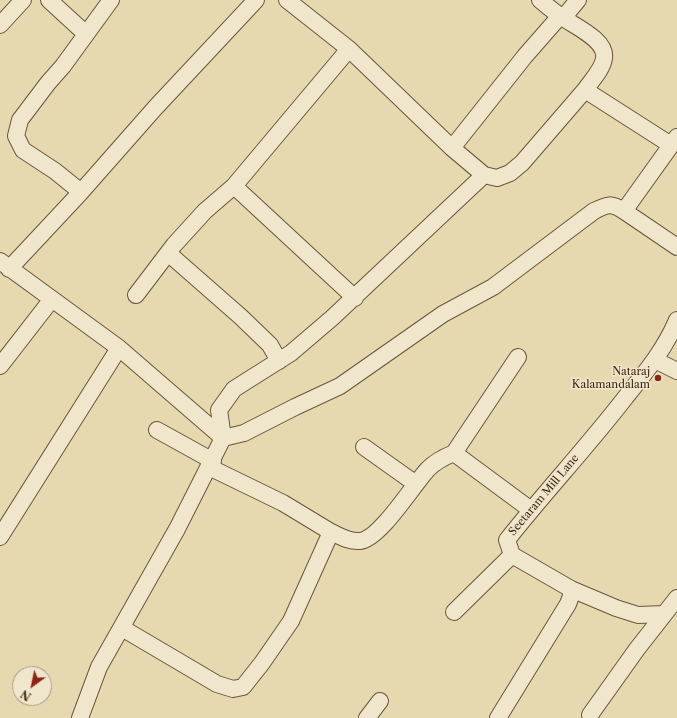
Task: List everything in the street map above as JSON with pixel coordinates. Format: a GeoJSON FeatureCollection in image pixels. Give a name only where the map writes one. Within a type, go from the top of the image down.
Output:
{"type":"FeatureCollection","features":[{"type":"Feature","properties":{"kind":"street"},"geometry":{"type":"LineString","coordinates":[[0,25],[23,0]]}},
{"type":"Feature","properties":{"kind":"street"},"geometry":{"type":"LineString","coordinates":[[49,0],[86,34]]}},
{"type":"Feature","properties":{"kind":"street"},"geometry":{"type":"LineString","coordinates":[[81,192],[55,171],[23,150],[16,136],[20,120],[111,0]]}},
{"type":"Feature","properties":{"kind":"street"},"geometry":{"type":"LineString","coordinates":[[224,438],[119,348],[5,265],[81,192],[155,108],[256,0]]}},
{"type":"Feature","properties":{"kind":"street"},"geometry":{"type":"LineString","coordinates":[[287,0],[349,48],[452,148],[484,175],[497,178],[510,173],[522,163],[585,90],[604,58],[602,47],[592,37],[540,0]]}},
{"type":"Feature","properties":{"kind":"street"},"geometry":{"type":"LineString","coordinates":[[452,148],[525,56],[578,0]]}},
{"type":"Feature","properties":{"kind":"street"},"geometry":{"type":"LineString","coordinates":[[136,295],[174,245],[205,211],[234,186],[349,48]]}},
{"type":"Feature","properties":{"kind":"street"},"geometry":{"type":"LineString","coordinates":[[585,90],[674,141],[624,211]]}},
{"type":"Feature","properties":{"kind":"street"},"geometry":{"type":"LineString","coordinates":[[80,718],[99,667],[177,529],[224,438],[219,410],[234,389],[279,362],[291,353],[355,298],[484,175]]}},
{"type":"Feature","properties":{"kind":"street"},"geometry":{"type":"LineString","coordinates":[[234,186],[355,298]]}},
{"type":"Feature","properties":{"kind":"street"},"geometry":{"type":"LineString","coordinates":[[224,438],[244,433],[294,407],[340,386],[444,314],[493,287],[594,211],[607,204],[616,206],[677,247]]}},
{"type":"Feature","properties":{"kind":"street"},"geometry":{"type":"LineString","coordinates":[[168,253],[241,317],[270,345],[279,362]]}},
{"type":"Feature","properties":{"kind":"street"},"geometry":{"type":"LineString","coordinates":[[0,366],[52,299]]}},
{"type":"Feature","properties":{"kind":"street","name":"Seetaram Mill Lane"},"geometry":{"type":"LineString","coordinates":[[512,555],[506,540],[599,432],[655,360],[677,320]]}},
{"type":"Feature","properties":{"kind":"street"},"geometry":{"type":"LineString","coordinates":[[0,537],[119,348]]}},
{"type":"Feature","properties":{"kind":"street"},"geometry":{"type":"LineString","coordinates":[[158,430],[211,464],[283,502],[331,532],[351,541],[362,541],[371,536],[387,520],[428,469],[440,459],[454,453],[518,357]]}},
{"type":"Feature","properties":{"kind":"street"},"geometry":{"type":"LineString","coordinates":[[655,360],[677,371]]}},
{"type":"Feature","properties":{"kind":"street"},"geometry":{"type":"LineString","coordinates":[[364,447],[416,484]]}},
{"type":"Feature","properties":{"kind":"street"},"geometry":{"type":"LineString","coordinates":[[454,453],[531,510]]}},
{"type":"Feature","properties":{"kind":"street"},"geometry":{"type":"LineString","coordinates":[[122,628],[217,684],[233,689],[243,687],[292,621],[331,532]]}},
{"type":"Feature","properties":{"kind":"street"},"geometry":{"type":"LineString","coordinates":[[454,612],[512,555],[571,589],[616,608],[638,615],[664,614]]}},
{"type":"Feature","properties":{"kind":"street"},"geometry":{"type":"LineString","coordinates":[[498,718],[568,604],[571,596],[571,589]]}},
{"type":"Feature","properties":{"kind":"street"},"geometry":{"type":"LineString","coordinates":[[590,715],[637,649],[677,598]]}},
{"type":"Feature","properties":{"kind":"street"},"geometry":{"type":"LineString","coordinates":[[367,718],[380,701]]}},
{"type":"Feature","properties":{"kind":"place","name":"Nataraj Kalamandalam"},"geometry":{"type":"Point","coordinates":[658,378]}}]}
